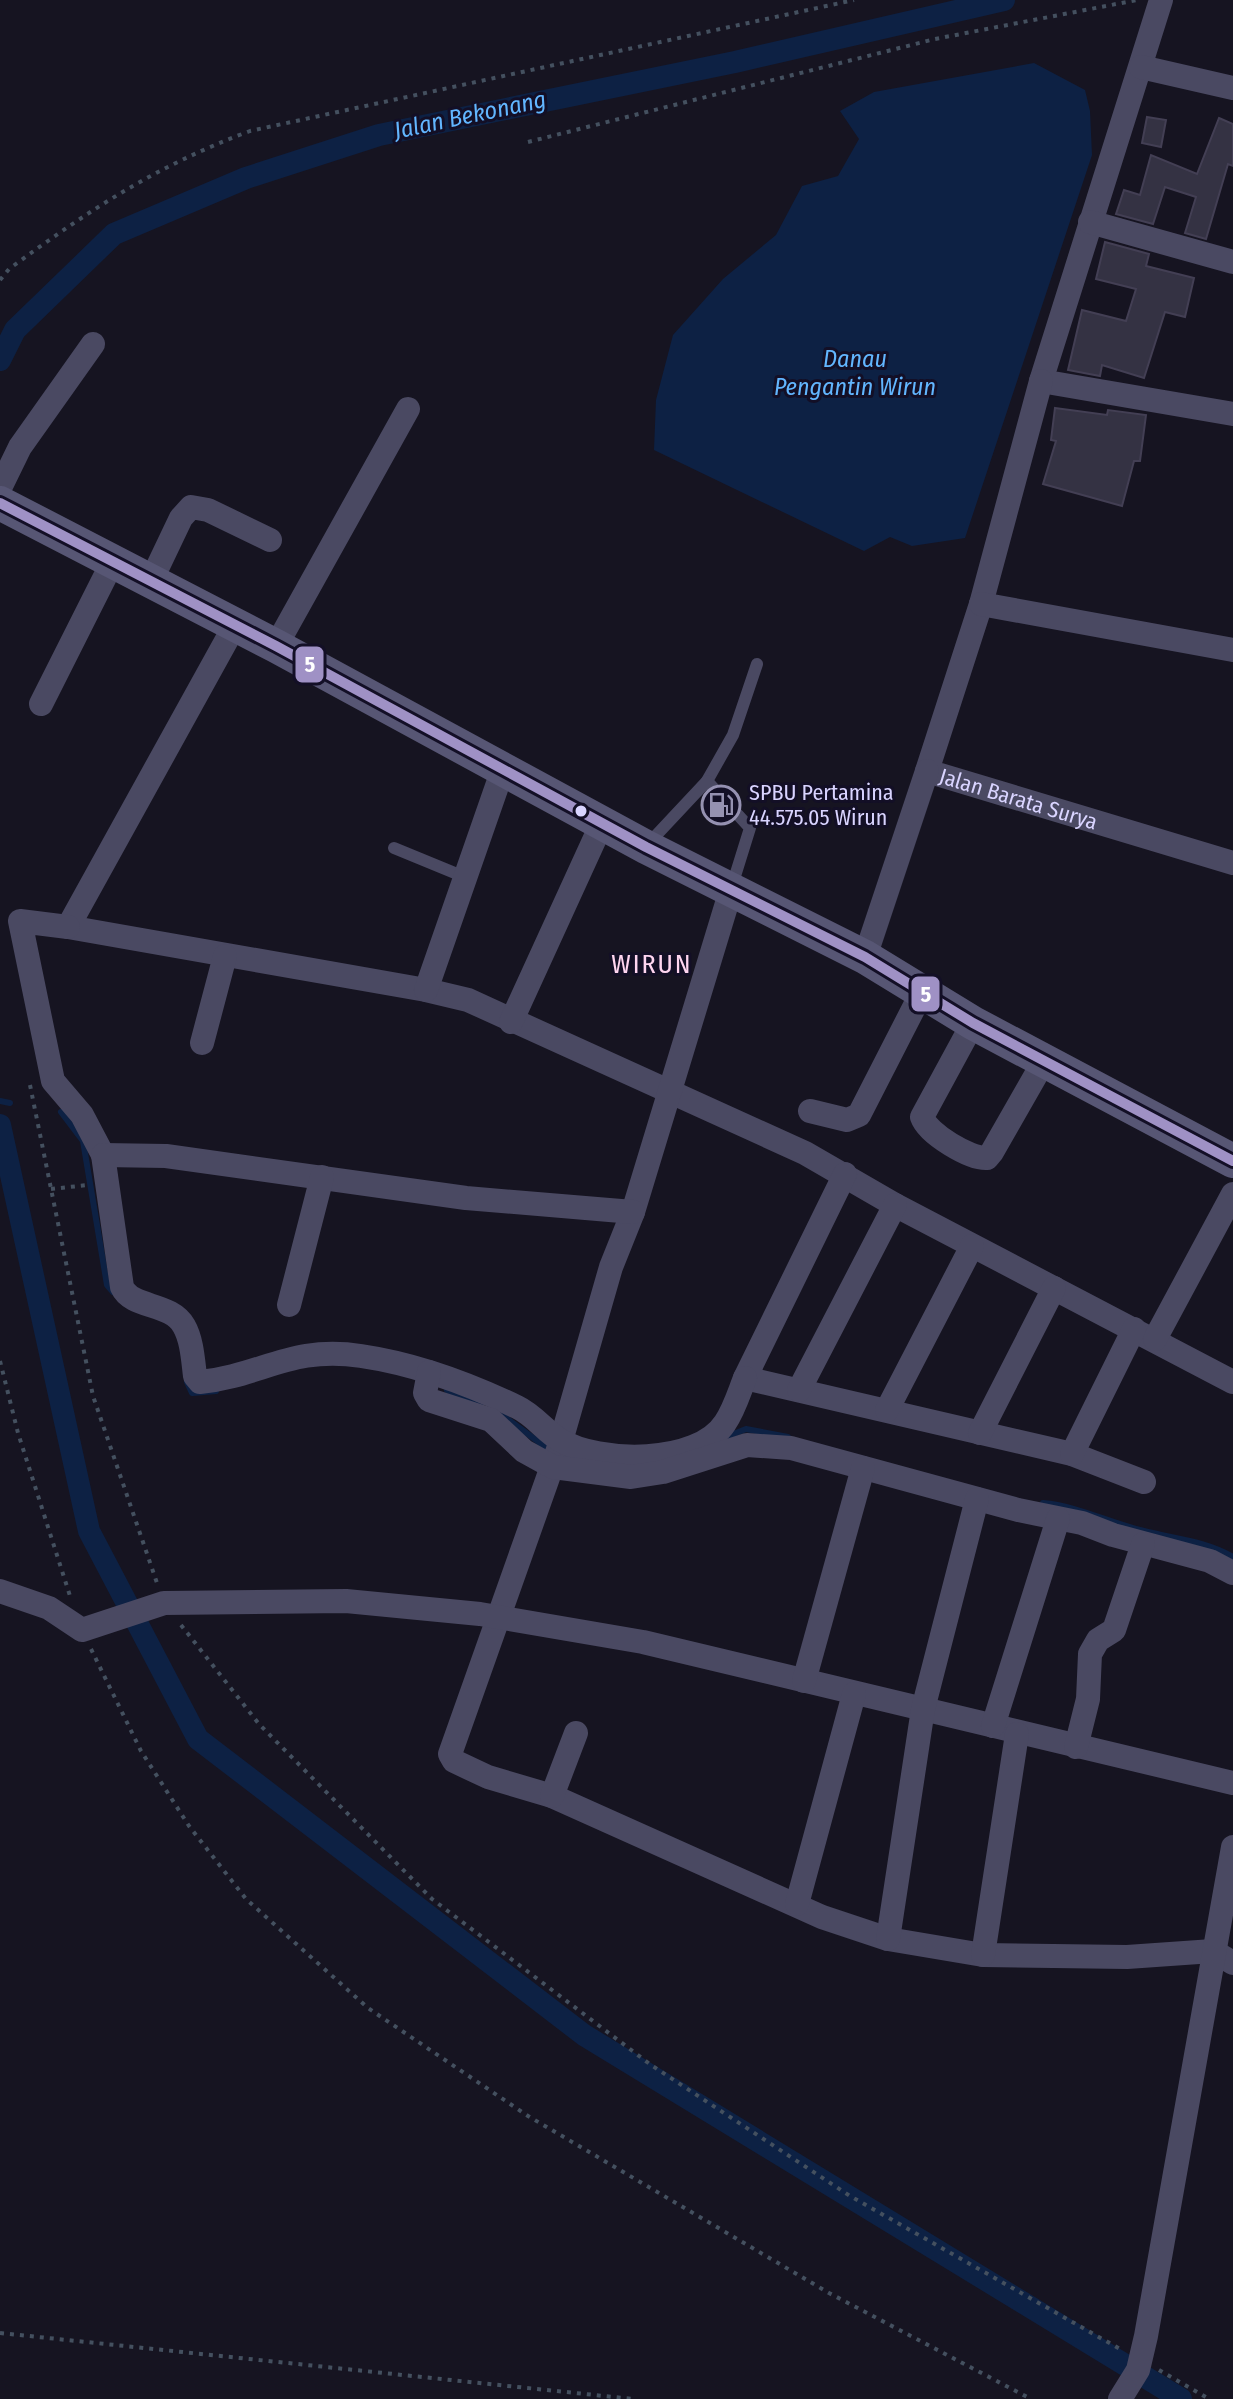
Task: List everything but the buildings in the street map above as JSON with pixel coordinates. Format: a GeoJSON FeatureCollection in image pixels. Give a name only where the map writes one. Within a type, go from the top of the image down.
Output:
{"type":"FeatureCollection","features":[{"type":"Feature","properties":{"kind":"main road"},"geometry":{"type":"LineString","coordinates":[[0,503],[276,646],[646,847],[865,957],[973,1023],[1233,1161]]}},
{"type":"Feature","properties":{"kind":"street","name":"Jalan Barata Surya"},"geometry":{"type":"LineString","coordinates":[[1161,0],[1041,381],[981,604],[927,771],[1233,863]]}},
{"type":"Feature","properties":{"kind":"street"},"geometry":{"type":"LineString","coordinates":[[1141,67],[1233,88]]}},
{"type":"Feature","properties":{"kind":"street"},"geometry":{"type":"LineString","coordinates":[[1090,222],[1233,262]]}},
{"type":"Feature","properties":{"kind":"street"},"geometry":{"type":"LineString","coordinates":[[0,488],[20,447],[93,344]]}},
{"type":"Feature","properties":{"kind":"street"},"geometry":{"type":"LineString","coordinates":[[1041,381],[1233,414]]}},
{"type":"Feature","properties":{"kind":"street"},"geometry":{"type":"LineString","coordinates":[[276,646],[408,409]]}},
{"type":"Feature","properties":{"kind":"street"},"geometry":{"type":"LineString","coordinates":[[151,581],[181,518],[191,507],[208,510],[270,540]]}},
{"type":"Feature","properties":{"kind":"street"},"geometry":{"type":"LineString","coordinates":[[41,704],[112,563]]}},
{"type":"Feature","properties":{"kind":"street"},"geometry":{"type":"LineString","coordinates":[[981,604],[1233,650]]}},
{"type":"Feature","properties":{"kind":"street"},"geometry":{"type":"LineString","coordinates":[[68,927],[235,625]]}},
{"type":"Feature","properties":{"kind":"street"},"geometry":{"type":"LineString","coordinates":[[426,990],[503,769]]}},
{"type":"Feature","properties":{"kind":"street"},"geometry":{"type":"LineString","coordinates":[[865,957],[927,771]]}},
{"type":"Feature","properties":{"kind":"street"},"geometry":{"type":"LineString","coordinates":[[511,1022],[602,823]]}},
{"type":"Feature","properties":{"kind":"street"},"geometry":{"type":"LineString","coordinates":[[731,890],[633,1212],[611,1267],[556,1454],[450,1754],[454,1761],[488,1777],[552,1796],[822,1917],[888,1939],[983,1955],[1223,1957]]}},
{"type":"Feature","properties":{"kind":"street"},"geometry":{"type":"LineString","coordinates":[[845,1174],[725,1424],[708,1439],[687,1447],[639,1460],[524,1451],[491,1420],[429,1400],[427,1378],[359,1355],[313,1353],[200,1382],[195,1376],[184,1325],[155,1305],[132,1297],[122,1287],[103,1155],[82,1115],[53,1081],[20,921],[426,990],[468,1000],[845,1174],[895,1205],[1233,1382]]}},
{"type":"Feature","properties":{"kind":"street"},"geometry":{"type":"LineString","coordinates":[[202,1043],[225,956]]}},
{"type":"Feature","properties":{"kind":"street"},"geometry":{"type":"LineString","coordinates":[[810,1111],[847,1120],[859,1115],[922,992]]}},
{"type":"Feature","properties":{"kind":"street"},"geometry":{"type":"LineString","coordinates":[[973,1023],[922,1117],[929,1129],[972,1155],[987,1158],[992,1152],[1044,1061]]}},
{"type":"Feature","properties":{"kind":"street"},"geometry":{"type":"LineString","coordinates":[[103,1155],[166,1156],[466,1198],[633,1212]]}},
{"type":"Feature","properties":{"kind":"street"},"geometry":{"type":"LineString","coordinates":[[289,1305],[322,1177]]}},
{"type":"Feature","properties":{"kind":"street"},"geometry":{"type":"LineString","coordinates":[[1072,1454],[1233,1194]]}},
{"type":"Feature","properties":{"kind":"street"},"geometry":{"type":"LineString","coordinates":[[799,1390],[895,1205]]}},
{"type":"Feature","properties":{"kind":"street"},"geometry":{"type":"LineString","coordinates":[[887,1410],[972,1246]]}},
{"type":"Feature","properties":{"kind":"street"},"geometry":{"type":"LineString","coordinates":[[980,1433],[1054,1288]]}},
{"type":"Feature","properties":{"kind":"street"},"geometry":{"type":"LineString","coordinates":[[745,1378],[1072,1454],[1144,1482]]}},
{"type":"Feature","properties":{"kind":"street"},"geometry":{"type":"LineString","coordinates":[[556,1454],[631,1477],[663,1472],[747,1445],[791,1448],[977,1499],[1082,1523],[1143,1544],[1210,1561],[1233,1573]]}},
{"type":"Feature","properties":{"kind":"street"},"geometry":{"type":"LineString","coordinates":[[804,1681],[863,1468]]}},
{"type":"Feature","properties":{"kind":"street"},"geometry":{"type":"LineString","coordinates":[[888,1939],[923,1709],[977,1499]]}},
{"type":"Feature","properties":{"kind":"street"},"geometry":{"type":"LineString","coordinates":[[993,1726],[1058,1519]]}},
{"type":"Feature","properties":{"kind":"street"},"geometry":{"type":"LineString","coordinates":[[1076,1747],[1088,1699],[1090,1654],[1098,1640],[1114,1630],[1143,1544]]}},
{"type":"Feature","properties":{"kind":"street"},"geometry":{"type":"LineString","coordinates":[[0,1591],[90,1626],[152,1604],[346,1601],[500,1617],[643,1642],[1017,1734],[1233,1783]]}},
{"type":"Feature","properties":{"kind":"street"},"geometry":{"type":"LineString","coordinates":[[797,1904],[854,1694]]}},
{"type":"Feature","properties":{"kind":"street"},"geometry":{"type":"LineString","coordinates":[[552,1796],[576,1733]]}},
{"type":"Feature","properties":{"kind":"street"},"geometry":{"type":"LineString","coordinates":[[983,1955],[1017,1734]]}},
{"type":"Feature","properties":{"kind":"street"},"geometry":{"type":"LineString","coordinates":[[1120,2399],[1138,2370],[1223,1957],[1233,1847]]}},
{"type":"Feature","properties":{"kind":"lane"},"geometry":{"type":"LineString","coordinates":[[646,847],[707,781],[733,735],[757,664]]}},
{"type":"Feature","properties":{"kind":"lane"},"geometry":{"type":"LineString","coordinates":[[707,781],[750,828],[731,890]]}},
{"type":"Feature","properties":{"kind":"lane"},"geometry":{"type":"LineString","coordinates":[[394,848],[467,878]]}},
{"type":"Feature","properties":{"kind":"path"},"geometry":{"type":"LineString","coordinates":[[0,280],[9,269],[96,205],[183,156],[250,131],[854,0]]}},
{"type":"Feature","properties":{"kind":"path"},"geometry":{"type":"LineString","coordinates":[[528,142],[935,39],[1140,0]]}},
{"type":"Feature","properties":{"kind":"path"},"geometry":{"type":"LineString","coordinates":[[51,1189],[78,1185]]}},
{"type":"Feature","properties":{"kind":"path"},"geometry":{"type":"LineString","coordinates":[[0,1361],[18,1433],[90,1626],[141,1751],[189,1826],[246,1899],[368,2008],[541,2124],[829,2293],[1031,2399]]}},
{"type":"Feature","properties":{"kind":"path"},"geometry":{"type":"LineString","coordinates":[[0,2333],[633,2399]]}},
{"type":"Feature","properties":{"kind":"water","name":"Danau Pengantin Wirun"},"geometry":{"type":"Polygon","coordinates":[[[1034,63],[1085,90],[1090,111],[1092,155],[965,538],[912,546],[890,537],[864,551],[654,450],[656,400],[673,335],[723,279],[776,235],[802,186],[838,176],[859,139],[840,111],[874,92],[1034,63]]]}},
{"type":"Feature","properties":{"kind":"waterway","name":"Jalan Bekonang"},"geometry":{"type":"LineString","coordinates":[[0,360],[15,330],[114,234],[246,178],[379,135],[735,62],[1004,0]]}},
{"type":"Feature","properties":{"kind":"waterway"},"geometry":{"type":"LineString","coordinates":[[0,1101],[10,1103]]}},
{"type":"Feature","properties":{"kind":"waterway"},"geometry":{"type":"LineString","coordinates":[[61,1112],[83,1141],[107,1285],[113,1292]]}},
{"type":"Feature","properties":{"kind":"waterway"},"geometry":{"type":"LineString","coordinates":[[0,1125],[89,1531],[198,1739],[584,2035],[1181,2399]]}},
{"type":"Feature","properties":{"kind":"waterway"},"geometry":{"type":"LineString","coordinates":[[187,1382],[192,1393],[216,1391]]}},
{"type":"Feature","properties":{"kind":"waterway"},"geometry":{"type":"LineString","coordinates":[[447,1390],[481,1405]]}},
{"type":"Feature","properties":{"kind":"waterway"},"geometry":{"type":"LineString","coordinates":[[502,1415],[551,1451]]}},
{"type":"Feature","properties":{"kind":"waterway"},"geometry":{"type":"LineString","coordinates":[[726,1437],[746,1429],[788,1437]]}},
{"type":"Feature","properties":{"kind":"waterway"},"geometry":{"type":"LineString","coordinates":[[1043,1503],[1201,1544],[1233,1557]]}},
{"type":"Feature","properties":{"kind":"transit line","name":"5"},"geometry":{"type":"LineString","coordinates":[[0,503],[276,646],[646,847],[865,957],[973,1023],[1233,1161]]}},
{"type":"Feature","properties":{"kind":"place","name":"SPBU Pertamina 44.575.05 Wirun"},"geometry":{"type":"Point","coordinates":[721,805]}},
{"type":"Feature","properties":{"kind":"district","name":"WIRUN"},"geometry":{"type":"Point","coordinates":[652,964]}}]}
